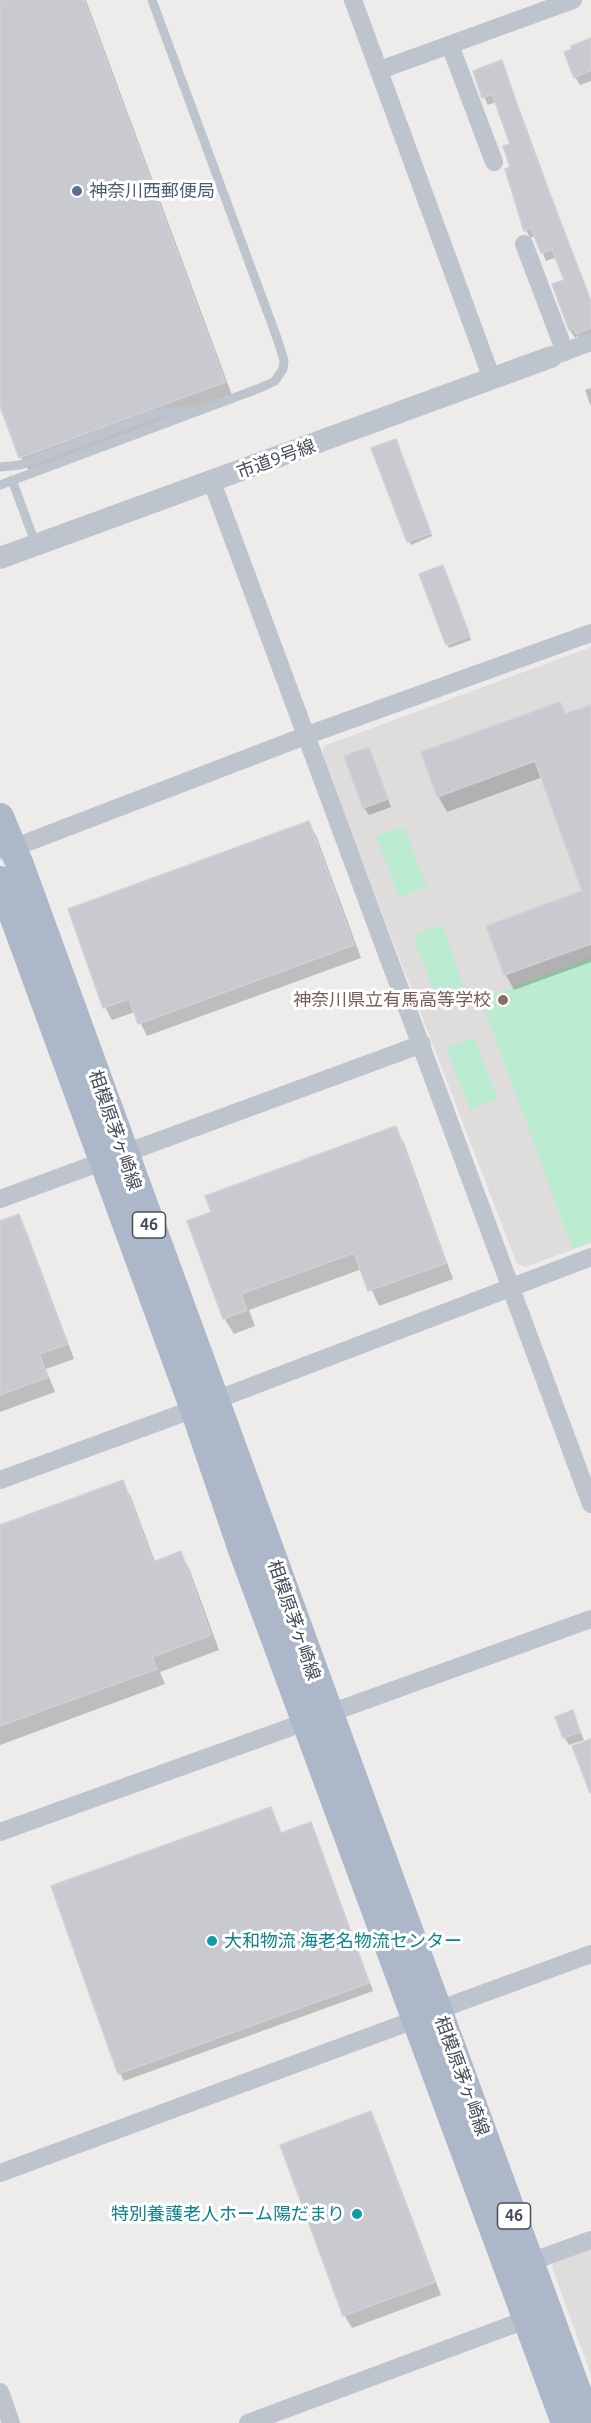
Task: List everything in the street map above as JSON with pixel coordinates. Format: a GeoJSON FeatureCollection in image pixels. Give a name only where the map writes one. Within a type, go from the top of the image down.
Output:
{"type":"FeatureCollection","features":[{"type":"Feature","properties":{"kind":"main road","name":"相模原茅ヶ崎線"},"geometry":{"type":"LineString","coordinates":[[0,817],[6,850],[103,1161]]}},
{"type":"Feature","properties":{"kind":"main road","name":"相模原茅ヶ崎線"},"geometry":{"type":"LineString","coordinates":[[0,880],[103,1161],[204,1405],[242,1551],[317,1716],[376,1916],[428,2014],[530,2262],[588,2423]]}},
{"type":"Feature","properties":{"kind":"main road","name":"相模原茅ヶ崎線"},"geometry":{"type":"LineString","coordinates":[[428,2014],[528,2319],[565,2423]]}},
{"type":"Feature","properties":{"kind":"street"},"geometry":{"type":"LineString","coordinates":[[353,0],[492,379]]}},
{"type":"Feature","properties":{"kind":"street"},"geometry":{"type":"LineString","coordinates":[[380,70],[573,0]]}},
{"type":"Feature","properties":{"kind":"street"},"geometry":{"type":"LineString","coordinates":[[450,45],[494,162]]}},
{"type":"Feature","properties":{"kind":"street"},"geometry":{"type":"LineString","coordinates":[[524,244],[558,354],[591,342]]}},
{"type":"Feature","properties":{"kind":"street","name":"市道9号線"},"geometry":{"type":"LineString","coordinates":[[0,558],[212,483],[558,354]]}},
{"type":"Feature","properties":{"kind":"street"},"geometry":{"type":"LineString","coordinates":[[212,483],[591,1504]]}},
{"type":"Feature","properties":{"kind":"street"},"geometry":{"type":"LineString","coordinates":[[6,850],[305,736],[591,633]]}},
{"type":"Feature","properties":{"kind":"street"},"geometry":{"type":"LineString","coordinates":[[0,1198],[422,1044]]}},
{"type":"Feature","properties":{"kind":"street"},"geometry":{"type":"LineString","coordinates":[[0,1480],[204,1405],[591,1257]]}},
{"type":"Feature","properties":{"kind":"street"},"geometry":{"type":"LineString","coordinates":[[0,1832],[591,1619]]}},
{"type":"Feature","properties":{"kind":"street"},"geometry":{"type":"LineString","coordinates":[[0,2173],[591,1954]]}},
{"type":"Feature","properties":{"kind":"street"},"geometry":{"type":"LineString","coordinates":[[530,2262],[591,2240]]}},
{"type":"Feature","properties":{"kind":"street"},"geometry":{"type":"LineString","coordinates":[[248,2423],[528,2319]]}},
{"type":"Feature","properties":{"kind":"street"},"geometry":{"type":"LineString","coordinates":[[0,2391],[11,2423]]}},
{"type":"Feature","properties":{"kind":"lane"},"geometry":{"type":"LineString","coordinates":[[0,485],[275,381],[283,369],[284,360],[152,0]]}},
{"type":"Feature","properties":{"kind":"lane"},"geometry":{"type":"LineString","coordinates":[[0,467],[20,465],[156,413],[204,408]]}},
{"type":"Feature","properties":{"kind":"lane"},"geometry":{"type":"LineString","coordinates":[[36,459],[76,456]]}},
{"type":"Feature","properties":{"kind":"lane"},"geometry":{"type":"LineString","coordinates":[[12,480],[36,545]]}},
{"type":"Feature","properties":{"kind":"shaded area","name":"神奈川県立有馬高等学校"},"geometry":{"type":"Polygon","coordinates":[[[591,647],[591,1243],[525,1267],[517,1264],[322,756],[324,746],[591,647]]]}},
{"type":"Feature","properties":{"kind":"shaded area"},"geometry":{"type":"Polygon","coordinates":[[[591,2247],[591,2375],[552,2267],[554,2261],[591,2247]]]}},
{"type":"Feature","properties":{"kind":"green space"},"geometry":{"type":"Polygon","coordinates":[[[404,826],[427,887],[399,897],[376,836],[404,826]]]}},
{"type":"Feature","properties":{"kind":"green space"},"geometry":{"type":"Polygon","coordinates":[[[442,925],[464,987],[436,997],[413,935],[442,925]]]}},
{"type":"Feature","properties":{"kind":"green space"},"geometry":{"type":"Polygon","coordinates":[[[591,957],[591,1241],[572,1248],[481,999],[591,957]]]}},
{"type":"Feature","properties":{"kind":"green space"},"geometry":{"type":"Polygon","coordinates":[[[474,1037],[498,1099],[470,1110],[446,1048],[474,1037]]]}},
{"type":"Feature","properties":{"kind":"building","name":"神奈川西郵便局"},"geometry":{"type":"Polygon","coordinates":[[[0,0],[84,0],[225,382],[19,458],[0,406],[0,0]]]}},
{"type":"Feature","properties":{"kind":"building"},"geometry":{"type":"Polygon","coordinates":[[[591,38],[591,70],[574,78],[564,52],[572,49],[571,46],[591,38]]]}},
{"type":"Feature","properties":{"kind":"building"},"geometry":{"type":"Polygon","coordinates":[[[502,60],[528,137],[591,301],[591,328],[576,334],[574,329],[569,330],[552,284],[564,280],[552,249],[541,253],[531,228],[524,231],[505,169],[510,167],[503,146],[510,144],[492,94],[482,98],[473,71],[502,60]]]}},
{"type":"Feature","properties":{"kind":"building"},"geometry":{"type":"Polygon","coordinates":[[[396,439],[431,533],[407,542],[371,448],[396,439]]]}},
{"type":"Feature","properties":{"kind":"building"},"geometry":{"type":"Polygon","coordinates":[[[443,565],[470,636],[446,645],[419,574],[443,565]]]}},
{"type":"Feature","properties":{"kind":"building"},"geometry":{"type":"Polygon","coordinates":[[[560,702],[565,714],[591,705],[591,944],[504,975],[486,926],[582,891],[535,761],[437,797],[421,752],[560,702]]]}},
{"type":"Feature","properties":{"kind":"building"},"geometry":{"type":"Polygon","coordinates":[[[369,747],[388,799],[363,808],[344,756],[369,747]]]}},
{"type":"Feature","properties":{"kind":"building"},"geometry":{"type":"Polygon","coordinates":[[[309,821],[354,945],[138,1024],[129,999],[103,1008],[68,909],[309,821]]]}},
{"type":"Feature","properties":{"kind":"building"},"geometry":{"type":"Polygon","coordinates":[[[396,1126],[446,1263],[368,1291],[354,1253],[241,1294],[247,1310],[223,1319],[187,1221],[211,1212],[205,1196],[396,1126]]]}},
{"type":"Feature","properties":{"kind":"building"},"geometry":{"type":"Polygon","coordinates":[[[19,1214],[67,1344],[39,1354],[48,1377],[0,1395],[0,1221],[19,1214]]]}},
{"type":"Feature","properties":{"kind":"building"},"geometry":{"type":"Polygon","coordinates":[[[123,1480],[153,1562],[181,1551],[211,1635],[152,1657],[157,1669],[0,1726],[0,1525],[123,1480]]]}},
{"type":"Feature","properties":{"kind":"building"},"geometry":{"type":"Polygon","coordinates":[[[573,1710],[580,1732],[563,1738],[555,1717],[573,1710]]]}},
{"type":"Feature","properties":{"kind":"building"},"geometry":{"type":"Polygon","coordinates":[[[591,1739],[591,1792],[590,1793],[572,1746],[591,1739]]]}},
{"type":"Feature","properties":{"kind":"building","name":"大和物流 海老名物流センター"},"geometry":{"type":"Polygon","coordinates":[[[271,1807],[281,1833],[311,1822],[369,1983],[118,2074],[51,1886],[271,1807]]]}},
{"type":"Feature","properties":{"kind":"building","name":"特別養護老人ホーム陽だまり"},"geometry":{"type":"Polygon","coordinates":[[[371,2111],[435,2282],[343,2316],[280,2145],[371,2111]]]}},
{"type":"Feature","properties":{"kind":"place","name":"神奈川西郵便局"},"geometry":{"type":"Point","coordinates":[77,191]}},
{"type":"Feature","properties":{"kind":"place","name":"神奈川県立有馬高等学校"},"geometry":{"type":"Point","coordinates":[503,1000]}},
{"type":"Feature","properties":{"kind":"place","name":"大和物流 海老名物流センター"},"geometry":{"type":"Point","coordinates":[212,1941]}},
{"type":"Feature","properties":{"kind":"place","name":"特別養護老人ホーム陽だまり"},"geometry":{"type":"Point","coordinates":[357,2214]}}]}
